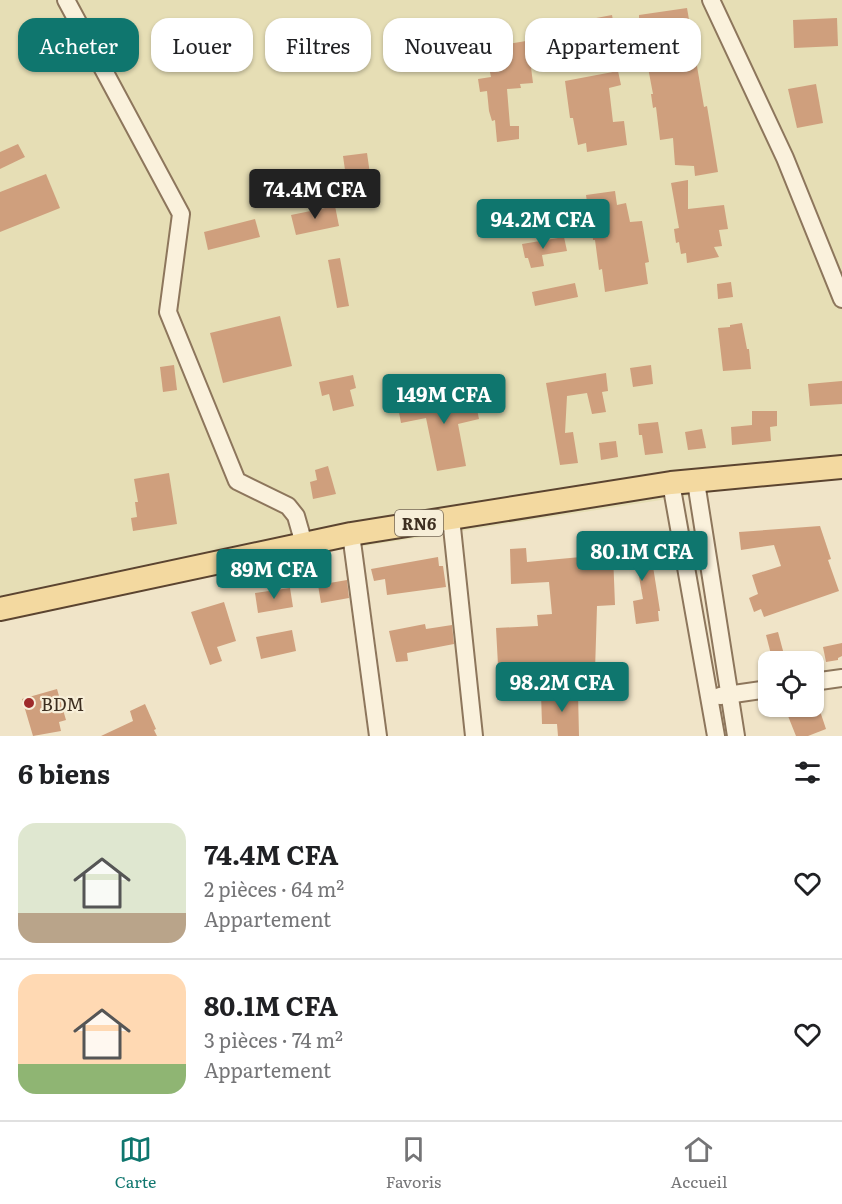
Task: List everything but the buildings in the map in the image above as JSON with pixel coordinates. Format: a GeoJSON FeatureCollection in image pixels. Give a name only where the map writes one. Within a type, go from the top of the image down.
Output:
{"type":"FeatureCollection","features":[{"type":"Feature","properties":{"kind":"main road","name":"RN6"},"geometry":{"type":"LineString","coordinates":[[0,609],[351,534],[671,483],[842,467]]}},
{"type":"Feature","properties":{"kind":"street"},"geometry":{"type":"LineString","coordinates":[[66,0],[181,214],[168,312],[237,481],[288,506],[296,516],[304,544]]}},
{"type":"Feature","properties":{"kind":"street"},"geometry":{"type":"LineString","coordinates":[[711,0],[785,158],[842,299]]}},
{"type":"Feature","properties":{"kind":"street"},"geometry":{"type":"LineString","coordinates":[[696,482],[736,736]]}},
{"type":"Feature","properties":{"kind":"street"},"geometry":{"type":"LineString","coordinates":[[671,483],[716,736]]}},
{"type":"Feature","properties":{"kind":"street"},"geometry":{"type":"LineString","coordinates":[[452,519],[474,736]]}},
{"type":"Feature","properties":{"kind":"street"},"geometry":{"type":"LineString","coordinates":[[351,534],[378,736]]}},
{"type":"Feature","properties":{"kind":"street"},"geometry":{"type":"LineString","coordinates":[[824,680],[842,678]]}},
{"type":"Feature","properties":{"kind":"street"},"geometry":{"type":"LineString","coordinates":[[710,698],[758,691]]}},
{"type":"Feature","properties":{"kind":"shaded area"},"geometry":{"type":"Polygon","coordinates":[[[0,0],[842,0],[842,472],[293,557],[0,621],[0,0]]]}},
{"type":"Feature","properties":{"kind":"place","name":"BDM"},"geometry":{"type":"Point","coordinates":[29,703]}}]}
